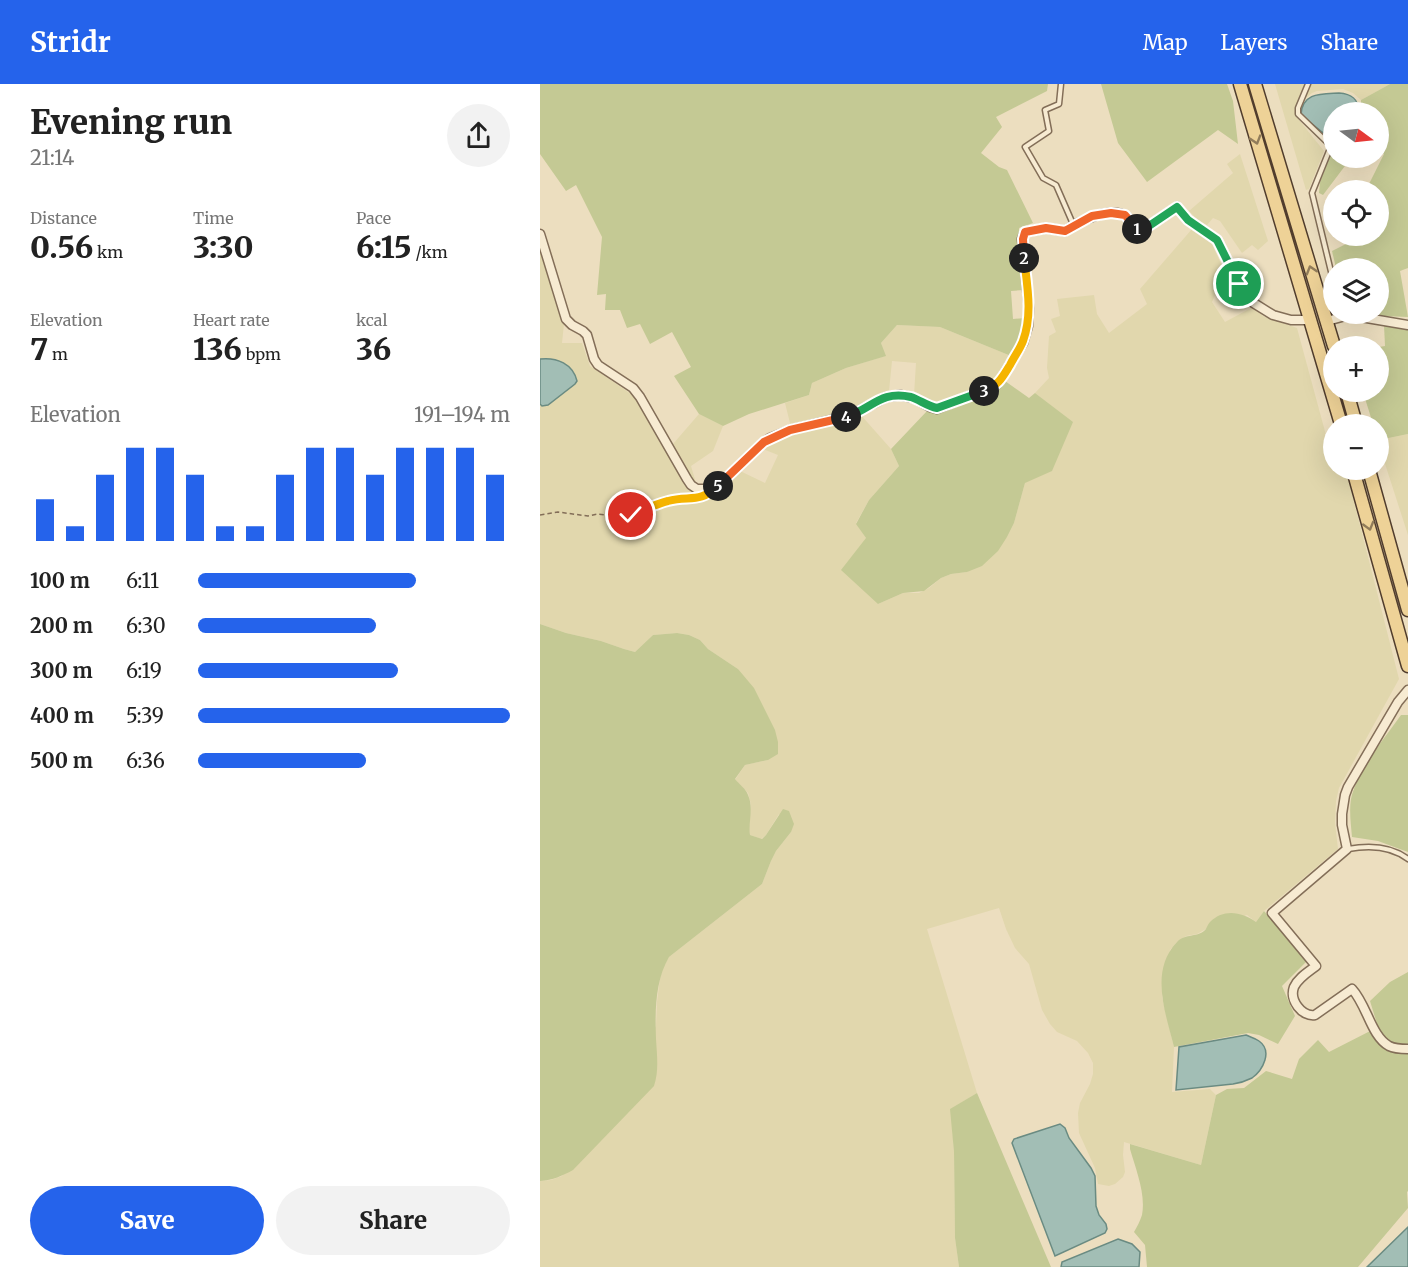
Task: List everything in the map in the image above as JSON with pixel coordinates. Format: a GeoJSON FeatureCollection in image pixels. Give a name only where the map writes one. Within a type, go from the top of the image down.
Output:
{"type":"FeatureCollection","features":[{"type":"Feature","properties":{"kind":"main road"},"geometry":{"type":"LineString","coordinates":[[1240,84],[1338,414]]}},
{"type":"Feature","properties":{"kind":"main road"},"geometry":{"type":"LineString","coordinates":[[1255,84],[1323,308]]}},
{"type":"Feature","properties":{"kind":"main road"},"geometry":{"type":"LineString","coordinates":[[1356,480],[1408,666]]}},
{"type":"Feature","properties":{"kind":"main road"},"geometry":{"type":"LineString","coordinates":[[1372,480],[1408,610]]}},
{"type":"Feature","properties":{"kind":"street"},"geometry":{"type":"LineString","coordinates":[[540,234],[566,319],[587,335],[598,364],[633,388],[687,479],[694,488],[701,490],[715,489],[764,442],[790,430],[850,415],[892,395],[914,398],[930,407],[937,408],[993,388],[1023,343],[1028,326],[1029,308],[1023,236],[1025,232],[1046,228],[1065,231],[1092,216],[1118,213],[1128,217],[1140,232],[1177,207],[1188,220],[1217,240],[1239,284],[1252,302],[1273,315],[1292,320],[1311,320]]}},
{"type":"Feature","properties":{"kind":"street"},"geometry":{"type":"LineString","coordinates":[[1389,322],[1408,325]]}},
{"type":"Feature","properties":{"kind":"street"},"geometry":{"type":"LineString","coordinates":[[1408,690],[1398,702],[1348,787],[1342,814],[1347,849],[1272,914],[1316,966],[1302,976],[1295,985],[1294,996],[1300,1009],[1305,1014],[1315,1015],[1352,989],[1361,999],[1382,1040],[1391,1047],[1408,1050]]}},
{"type":"Feature","properties":{"kind":"lane"},"geometry":{"type":"LineString","coordinates":[[1061,84],[1059,104],[1045,110],[1049,131],[1025,147],[1043,178],[1056,185],[1074,225]]}},
{"type":"Feature","properties":{"kind":"lane"},"geometry":{"type":"LineString","coordinates":[[1308,84],[1298,108],[1298,114],[1331,146],[1312,193],[1328,258]]}},
{"type":"Feature","properties":{"kind":"lane"},"geometry":{"type":"LineString","coordinates":[[1347,849],[1383,848],[1399,852],[1408,859]]}},
{"type":"Feature","properties":{"kind":"path"},"geometry":{"type":"LineString","coordinates":[[540,515],[558,512],[623,518],[670,500],[699,498]]}},
{"type":"Feature","properties":{"kind":"shaded area"},"geometry":{"type":"Polygon","coordinates":[[[1275,84],[1390,84],[1361,100],[1353,93],[1343,89],[1317,91],[1295,107],[1295,115],[1323,150],[1309,189],[1306,190],[1275,84]]]}},
{"type":"Feature","properties":{"kind":"shaded area"},"geometry":{"type":"Polygon","coordinates":[[[1240,154],[1268,241],[1258,250],[1252,245],[1242,253],[1220,221],[1213,218],[1207,225],[1189,211],[1233,173],[1227,164],[1240,154]]]}},
{"type":"Feature","properties":{"kind":"shaded area"},"geometry":{"type":"Polygon","coordinates":[[[1192,229],[1211,242],[1223,268],[1223,277],[1212,302],[1225,322],[1253,307],[1263,316],[1297,328],[1323,424],[1323,480],[1349,480],[1399,679],[1339,788],[1335,823],[1338,849],[1264,911],[1256,922],[1247,915],[1186,936],[1170,950],[1162,997],[1174,1047],[1172,1092],[1210,1089],[1216,1095],[1201,1165],[1124,1142],[1125,1172],[1123,1177],[1109,1186],[1098,1184],[1095,1168],[1079,1133],[1078,1113],[1093,1074],[1093,1063],[1088,1053],[1077,1041],[1057,1032],[1050,1024],[1042,1010],[1029,964],[1015,948],[999,908],[927,929],[977,1093],[951,1109],[955,1238],[959,1267],[540,1267],[540,1181],[562,1176],[656,1026],[657,1002],[663,967],[669,957],[762,884],[776,851],[791,832],[779,814],[761,839],[750,835],[751,804],[748,793],[735,780],[745,765],[768,760],[738,669],[708,649],[700,640],[689,635],[677,633],[653,635],[635,652],[540,624],[540,250],[564,324],[562,343],[582,343],[590,366],[634,396],[663,448],[673,444],[699,414],[723,426],[713,451],[691,466],[696,483],[711,493],[738,470],[765,483],[778,455],[763,449],[770,441],[792,433],[854,418],[860,414],[891,449],[899,466],[869,500],[856,523],[866,538],[878,604],[903,593],[919,593],[951,574],[967,572],[1007,537],[1014,523],[1025,483],[1072,422],[1035,393],[1049,378],[1047,368],[1049,336],[1056,332],[1051,319],[1060,316],[1057,299],[1094,295],[1097,314],[1109,333],[1147,304],[1140,289],[1192,229]]]}},
{"type":"Feature","properties":{"kind":"shaded area"},"geometry":{"type":"Polygon","coordinates":[[[897,325],[940,327],[1011,356],[1000,377],[991,385],[938,405],[914,395],[916,363],[892,361],[889,391],[855,409],[791,427],[785,403],[809,395],[812,383],[846,368],[885,356],[881,343],[897,325]]]}},
{"type":"Feature","properties":{"kind":"shaded area"},"geometry":{"type":"Polygon","coordinates":[[[1408,434],[1408,535],[1389,476],[1389,438],[1408,434]]]}},
{"type":"Feature","properties":{"kind":"green space"},"geometry":{"type":"Polygon","coordinates":[[[540,84],[1048,84],[1047,91],[996,117],[1002,127],[981,153],[999,167],[1007,170],[1033,223],[1019,228],[1024,290],[1011,291],[1013,319],[1026,318],[1024,332],[1011,356],[940,327],[897,325],[881,343],[886,356],[846,368],[812,383],[809,395],[749,414],[723,426],[699,414],[674,376],[691,367],[672,332],[650,344],[640,324],[627,328],[620,310],[605,310],[606,294],[597,295],[602,237],[576,185],[566,191],[540,154],[540,84]]]}},
{"type":"Feature","properties":{"kind":"green space"},"geometry":{"type":"Polygon","coordinates":[[[1101,84],[1227,84],[1233,101],[1238,144],[1218,130],[1147,182],[1118,143],[1101,84]]]}},
{"type":"Feature","properties":{"kind":"green space"},"geometry":{"type":"Polygon","coordinates":[[[1390,84],[1408,84],[1408,268],[1400,271],[1408,317],[1389,316],[1389,258],[1334,258],[1332,251],[1342,246],[1389,246],[1389,180],[1371,180],[1377,168],[1389,168],[1389,102],[1361,102],[1390,84]]]}},
{"type":"Feature","properties":{"kind":"green space"},"geometry":{"type":"Polygon","coordinates":[[[1326,168],[1343,168],[1334,180],[1323,180],[1323,195],[1319,193],[1320,182],[1326,168]]]}},
{"type":"Feature","properties":{"kind":"green space"},"geometry":{"type":"Polygon","coordinates":[[[1384,325],[1408,329],[1408,434],[1389,438],[1389,414],[1370,414],[1366,402],[1389,402],[1389,336],[1385,336],[1384,325]]]}},
{"type":"Feature","properties":{"kind":"green space"},"geometry":{"type":"Polygon","coordinates":[[[1005,381],[1029,398],[1035,393],[1073,422],[1052,471],[1025,483],[1014,523],[1007,537],[998,551],[982,566],[941,578],[924,591],[903,593],[878,604],[841,570],[866,538],[856,524],[869,500],[899,466],[891,449],[927,411],[948,409],[991,393],[1005,381]]]}},
{"type":"Feature","properties":{"kind":"green space"},"geometry":{"type":"Polygon","coordinates":[[[540,624],[635,652],[653,635],[677,633],[689,635],[700,640],[708,649],[738,669],[754,688],[775,730],[778,742],[778,754],[768,760],[745,765],[735,779],[746,791],[750,800],[750,835],[762,839],[783,809],[789,811],[794,824],[791,832],[776,851],[762,884],[669,957],[664,966],[657,997],[657,1069],[654,1086],[573,1170],[549,1180],[540,1181],[540,624]]]}},
{"type":"Feature","properties":{"kind":"green space"},"geometry":{"type":"Polygon","coordinates":[[[1401,715],[1408,715],[1408,852],[1378,841],[1352,837],[1350,818],[1351,799],[1359,777],[1401,715]]]}},
{"type":"Feature","properties":{"kind":"green space"},"geometry":{"type":"Polygon","coordinates":[[[1264,911],[1307,961],[1282,986],[1295,1016],[1278,1044],[1259,1035],[1248,1033],[1174,1047],[1162,993],[1164,966],[1169,953],[1180,939],[1200,934],[1210,922],[1221,915],[1239,914],[1256,922],[1264,911]]]}},
{"type":"Feature","properties":{"kind":"green space"},"geometry":{"type":"Polygon","coordinates":[[[1408,972],[1408,1208],[1358,1267],[1147,1267],[1145,1245],[1134,1232],[1142,1215],[1143,1199],[1130,1144],[1201,1165],[1216,1095],[1227,1089],[1244,1088],[1266,1071],[1292,1079],[1299,1059],[1318,1040],[1329,1052],[1378,1027],[1370,1001],[1390,982],[1408,972]]]}},
{"type":"Feature","properties":{"kind":"green space"},"geometry":{"type":"Polygon","coordinates":[[[977,1093],[1051,1267],[959,1267],[955,1238],[954,1152],[950,1109],[977,1093]]]}},
{"type":"Feature","properties":{"kind":"water"},"geometry":{"type":"Polygon","coordinates":[[[1320,94],[1348,95],[1356,102],[1323,102],[1323,133],[1301,115],[1305,102],[1320,94]]]}},
{"type":"Feature","properties":{"kind":"water"},"geometry":{"type":"Polygon","coordinates":[[[540,359],[552,359],[563,363],[572,370],[577,381],[548,405],[542,406],[540,404],[540,359]]]}},
{"type":"Feature","properties":{"kind":"water"},"geometry":{"type":"Polygon","coordinates":[[[1246,1035],[1263,1045],[1266,1055],[1260,1070],[1252,1078],[1233,1084],[1176,1090],[1179,1047],[1246,1035]]]}},
{"type":"Feature","properties":{"kind":"water"},"geometry":{"type":"Polygon","coordinates":[[[1060,1124],[1065,1128],[1069,1138],[1095,1176],[1096,1206],[1107,1229],[1105,1233],[1055,1256],[1012,1143],[1014,1139],[1060,1124]]]}},
{"type":"Feature","properties":{"kind":"water"},"geometry":{"type":"Polygon","coordinates":[[[1408,1227],[1408,1267],[1367,1267],[1408,1227]]]}},
{"type":"Feature","properties":{"kind":"water"},"geometry":{"type":"Polygon","coordinates":[[[1118,1239],[1132,1244],[1140,1252],[1139,1267],[1061,1267],[1062,1262],[1118,1239]]]}},
{"type":"Feature","properties":{"kind":"route"},"geometry":{"type":"LineString","coordinates":[[631,515],[670,500],[699,498],[706,495],[764,442],[790,430],[850,415],[892,395],[914,398],[930,407],[940,408],[993,388],[1023,343],[1028,326],[1029,308],[1023,239],[1025,232],[1046,228],[1065,231],[1092,216],[1118,213],[1128,217],[1140,232],[1177,207],[1188,220],[1217,240],[1239,284]]}}]}
